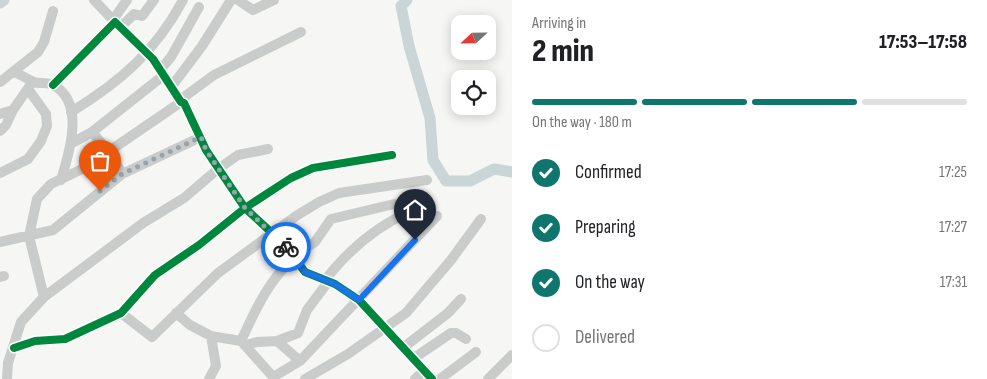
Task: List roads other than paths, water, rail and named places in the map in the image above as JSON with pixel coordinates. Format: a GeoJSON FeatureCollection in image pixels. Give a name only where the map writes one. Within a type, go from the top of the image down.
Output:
{"type":"FeatureCollection","features":[{"type":"Feature","properties":{"kind":"street"},"geometry":{"type":"LineString","coordinates":[[94,0],[148,53],[162,72],[180,101],[184,103],[218,169],[245,208],[285,245],[305,272],[327,281],[359,300],[432,379]]}},
{"type":"Feature","properties":{"kind":"street"},"geometry":{"type":"LineString","coordinates":[[117,23],[127,0]]}},
{"type":"Feature","properties":{"kind":"street"},"geometry":{"type":"LineString","coordinates":[[31,85],[53,85],[117,23],[133,14],[142,16],[154,0]]}},
{"type":"Feature","properties":{"kind":"street"},"geometry":{"type":"LineString","coordinates":[[71,112],[131,70],[148,53],[183,0]]}},
{"type":"Feature","properties":{"kind":"street"},"geometry":{"type":"LineString","coordinates":[[172,86],[186,69],[231,0]]}},
{"type":"Feature","properties":{"kind":"street"},"geometry":{"type":"LineString","coordinates":[[238,0],[253,10],[274,0]]}},
{"type":"Feature","properties":{"kind":"street"},"geometry":{"type":"LineString","coordinates":[[72,143],[92,132],[162,72],[199,8]]}},
{"type":"Feature","properties":{"kind":"street"},"geometry":{"type":"LineString","coordinates":[[0,82],[38,52],[44,42],[53,11]]}},
{"type":"Feature","properties":{"kind":"street"},"geometry":{"type":"LineString","coordinates":[[44,297],[29,236],[37,199],[42,191],[109,151],[214,75],[301,32]]}},
{"type":"Feature","properties":{"kind":"street"},"geometry":{"type":"LineString","coordinates":[[0,173],[28,159],[41,141],[47,126],[46,114],[31,85],[22,74],[13,72]]}},
{"type":"Feature","properties":{"kind":"street"},"geometry":{"type":"LineString","coordinates":[[0,131],[6,125],[13,110],[31,85]]}},
{"type":"Feature","properties":{"kind":"street"},"geometry":{"type":"LineString","coordinates":[[53,85],[66,98],[74,128],[62,180]]}},
{"type":"Feature","properties":{"kind":"street"},"geometry":{"type":"LineString","coordinates":[[0,114],[13,110]]}},
{"type":"Feature","properties":{"kind":"street"},"geometry":{"type":"LineString","coordinates":[[92,132],[109,151],[122,174]]}},
{"type":"Feature","properties":{"kind":"street"},"geometry":{"type":"LineString","coordinates":[[0,242],[53,230],[122,174],[201,137]]}},
{"type":"Feature","properties":{"kind":"street"},"geometry":{"type":"LineString","coordinates":[[6,379],[8,363],[21,322],[44,297],[143,223],[184,198],[218,169],[238,155],[268,149]]}},
{"type":"Feature","properties":{"kind":"street"},"geometry":{"type":"LineString","coordinates":[[14,348],[36,341],[65,339],[120,313],[155,274],[199,245],[245,208],[291,178],[313,168],[392,154]]}},
{"type":"Feature","properties":{"kind":"street"},"geometry":{"type":"LineString","coordinates":[[120,313],[152,337],[218,273],[296,216],[339,193],[427,180]]}},
{"type":"Feature","properties":{"kind":"street"},"geometry":{"type":"LineString","coordinates":[[244,343],[254,313],[274,279],[293,258],[315,242],[332,219],[394,204]]}},
{"type":"Feature","properties":{"kind":"street"},"geometry":{"type":"LineString","coordinates":[[176,313],[190,324],[211,336],[244,343],[277,341],[301,330],[307,310],[340,261],[388,222],[407,213]]}},
{"type":"Feature","properties":{"kind":"street"},"geometry":{"type":"LineString","coordinates":[[244,343],[259,363],[274,378],[300,361],[438,216]]}},
{"type":"Feature","properties":{"kind":"street"},"geometry":{"type":"LineString","coordinates":[[305,379],[386,329],[406,314],[451,260],[480,219]]}},
{"type":"Feature","properties":{"kind":"street"},"geometry":{"type":"LineString","coordinates":[[404,347],[432,323],[448,314],[461,299]]}},
{"type":"Feature","properties":{"kind":"street"},"geometry":{"type":"LineString","coordinates":[[414,358],[451,333],[456,333],[466,339]]}},
{"type":"Feature","properties":{"kind":"street"},"geometry":{"type":"LineString","coordinates":[[209,379],[216,366],[211,336]]}},
{"type":"Feature","properties":{"kind":"street"},"geometry":{"type":"LineString","coordinates":[[277,341],[300,361]]}},
{"type":"Feature","properties":{"kind":"street"},"geometry":{"type":"LineString","coordinates":[[440,379],[476,352]]}},
{"type":"Feature","properties":{"kind":"street"},"geometry":{"type":"LineString","coordinates":[[488,379],[512,355]]}},
{"type":"Feature","properties":{"kind":"street"},"geometry":{"type":"LineString","coordinates":[[415,379],[425,370]]}},
{"type":"Feature","properties":{"kind":"waterway"},"geometry":{"type":"LineString","coordinates":[[0,3],[4,0]]}},
{"type":"Feature","properties":{"kind":"waterway"},"geometry":{"type":"LineString","coordinates":[[407,0],[401,6],[409,46],[430,118],[433,160],[446,181],[470,181],[494,169],[512,172]]}}]}
